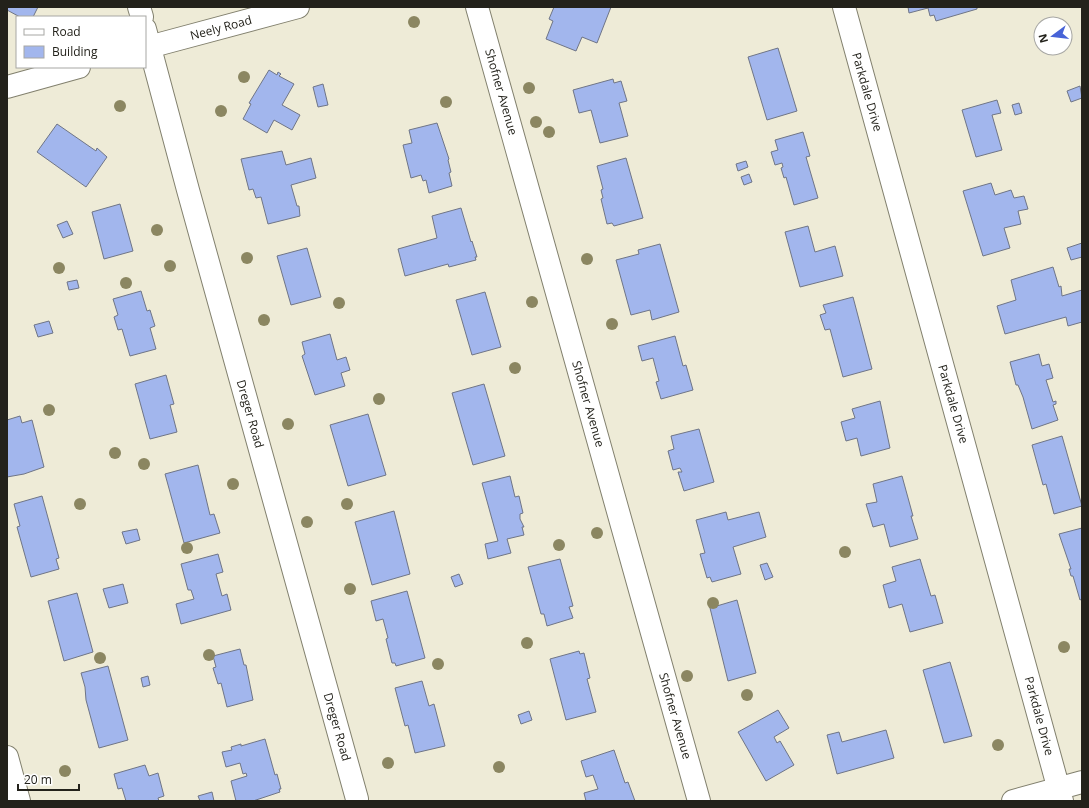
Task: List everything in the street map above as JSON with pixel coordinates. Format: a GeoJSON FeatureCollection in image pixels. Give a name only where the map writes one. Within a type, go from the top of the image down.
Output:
{"type":"FeatureCollection","features":[{"type":"Feature","properties":{"kind":"street","name":"Neely Road"},"geometry":{"type":"LineString","coordinates":[[147,42],[298,7]]}},
{"type":"Feature","properties":{"kind":"street","name":"Shofner Avenue"},"geometry":{"type":"LineString","coordinates":[[477,7],[699,801]]}},
{"type":"Feature","properties":{"kind":"street","name":"Parkdale Drive"},"geometry":{"type":"LineString","coordinates":[[844,7],[1060,795]]}},
{"type":"Feature","properties":{"kind":"street","name":"Dreger Road"},"geometry":{"type":"LineString","coordinates":[[147,42],[357,799]]}},
{"type":"Feature","properties":{"kind":"street"},"geometry":{"type":"LineString","coordinates":[[7,87],[75,68]]}},
{"type":"Feature","properties":{"kind":"street"},"geometry":{"type":"LineString","coordinates":[[7,757],[19,801]]}},
{"type":"Feature","properties":{"kind":"street"},"geometry":{"type":"LineString","coordinates":[[1013,801],[1060,795],[1082,782]]}},
{"type":"Feature","properties":{"kind":"building"},"geometry":{"type":"Polygon","coordinates":[[[7,7],[38,7],[34,16],[18,16],[7,10],[7,7]]]}},
{"type":"Feature","properties":{"kind":"building"},"geometry":{"type":"Polygon","coordinates":[[[554,7],[611,7],[597,43],[582,37],[576,51],[546,39],[553,21],[549,19],[554,7]]]}},
{"type":"Feature","properties":{"kind":"building"},"geometry":{"type":"Polygon","coordinates":[[[908,7],[977,7],[977,9],[936,21],[934,15],[930,16],[928,8],[909,13],[908,7]]]}},
{"type":"Feature","properties":{"kind":"building"},"geometry":{"type":"Polygon","coordinates":[[[778,48],[797,111],[767,120],[748,57],[778,48]]]}},
{"type":"Feature","properties":{"kind":"building"},"geometry":{"type":"Polygon","coordinates":[[[269,70],[277,75],[278,72],[281,74],[279,76],[294,84],[282,105],[300,115],[292,130],[274,120],[267,133],[243,119],[251,104],[249,103],[269,70]]]}},
{"type":"Feature","properties":{"kind":"building"},"geometry":{"type":"Polygon","coordinates":[[[613,79],[614,83],[621,81],[627,101],[619,103],[628,136],[600,143],[591,110],[579,113],[573,90],[613,79]]]}},
{"type":"Feature","properties":{"kind":"building"},"geometry":{"type":"Polygon","coordinates":[[[323,84],[328,105],[318,107],[313,87],[323,84]]]}},
{"type":"Feature","properties":{"kind":"building"},"geometry":{"type":"Polygon","coordinates":[[[1080,86],[1082,98],[1071,102],[1067,91],[1080,86]]]}},
{"type":"Feature","properties":{"kind":"building"},"geometry":{"type":"Polygon","coordinates":[[[997,100],[1001,113],[992,115],[1002,150],[976,157],[962,110],[997,100]]]}},
{"type":"Feature","properties":{"kind":"building"},"geometry":{"type":"Polygon","coordinates":[[[1019,103],[1022,113],[1015,115],[1012,105],[1019,103]]]}},
{"type":"Feature","properties":{"kind":"building"},"geometry":{"type":"Polygon","coordinates":[[[437,123],[449,159],[451,172],[449,173],[452,186],[429,193],[426,180],[423,181],[421,175],[411,178],[403,145],[412,143],[409,130],[437,123]]]}},
{"type":"Feature","properties":{"kind":"building"},"geometry":{"type":"Polygon","coordinates":[[[57,124],[96,151],[97,148],[107,157],[86,187],[37,152],[57,124]]]}},
{"type":"Feature","properties":{"kind":"building"},"geometry":{"type":"Polygon","coordinates":[[[803,132],[810,156],[806,157],[818,198],[794,205],[786,177],[784,178],[781,168],[783,167],[782,163],[775,165],[771,152],[778,150],[775,140],[803,132]]]}},
{"type":"Feature","properties":{"kind":"building"},"geometry":{"type":"Polygon","coordinates":[[[282,151],[286,165],[311,158],[316,178],[291,185],[297,206],[299,206],[300,216],[268,224],[261,197],[256,198],[253,189],[249,190],[241,159],[282,151]]]}},
{"type":"Feature","properties":{"kind":"building"},"geometry":{"type":"Polygon","coordinates":[[[626,158],[643,218],[614,226],[612,223],[607,224],[601,199],[603,198],[601,190],[603,189],[597,166],[626,158]]]}},
{"type":"Feature","properties":{"kind":"building"},"geometry":{"type":"Polygon","coordinates":[[[746,161],[748,167],[738,171],[736,164],[746,161]]]}},
{"type":"Feature","properties":{"kind":"building"},"geometry":{"type":"Polygon","coordinates":[[[749,174],[752,182],[744,185],[741,177],[749,174]]]}},
{"type":"Feature","properties":{"kind":"building"},"geometry":{"type":"Polygon","coordinates":[[[991,183],[995,195],[1011,190],[1014,198],[1024,196],[1028,209],[1018,211],[1021,224],[1004,228],[1010,248],[983,256],[963,191],[991,183]]]}},
{"type":"Feature","properties":{"kind":"building"},"geometry":{"type":"Polygon","coordinates":[[[120,204],[133,251],[104,259],[92,212],[120,204]]]}},
{"type":"Feature","properties":{"kind":"building"},"geometry":{"type":"Polygon","coordinates":[[[461,208],[477,257],[475,257],[476,260],[449,267],[448,264],[405,276],[398,249],[437,238],[432,216],[461,208]]]}},
{"type":"Feature","properties":{"kind":"building"},"geometry":{"type":"Polygon","coordinates":[[[67,221],[73,234],[63,238],[57,225],[67,221]]]}},
{"type":"Feature","properties":{"kind":"building"},"geometry":{"type":"Polygon","coordinates":[[[808,226],[815,252],[835,246],[843,276],[800,287],[785,232],[808,226]]]}},
{"type":"Feature","properties":{"kind":"building"},"geometry":{"type":"Polygon","coordinates":[[[1082,243],[1082,257],[1071,260],[1067,248],[1082,243]]]}},
{"type":"Feature","properties":{"kind":"building"},"geometry":{"type":"Polygon","coordinates":[[[660,244],[679,312],[652,320],[650,310],[631,315],[616,260],[639,254],[638,250],[660,244]]]}},
{"type":"Feature","properties":{"kind":"building"},"geometry":{"type":"Polygon","coordinates":[[[307,248],[321,297],[291,305],[277,256],[307,248]]]}},
{"type":"Feature","properties":{"kind":"building"},"geometry":{"type":"Polygon","coordinates":[[[1053,267],[1059,287],[1061,286],[1062,296],[1082,290],[1082,322],[1068,326],[1066,317],[1005,334],[997,306],[1016,300],[1011,280],[1053,267]]]}},
{"type":"Feature","properties":{"kind":"building"},"geometry":{"type":"Polygon","coordinates":[[[77,280],[79,288],[69,290],[67,282],[77,280]]]}},
{"type":"Feature","properties":{"kind":"building"},"geometry":{"type":"Polygon","coordinates":[[[141,291],[147,311],[150,310],[155,326],[150,328],[156,349],[130,356],[122,329],[118,330],[114,317],[118,315],[113,299],[141,291]]]}},
{"type":"Feature","properties":{"kind":"building"},"geometry":{"type":"Polygon","coordinates":[[[485,292],[501,347],[472,355],[456,300],[485,292]]]}},
{"type":"Feature","properties":{"kind":"building"},"geometry":{"type":"Polygon","coordinates":[[[853,297],[872,369],[843,377],[830,329],[825,330],[820,315],[826,313],[823,305],[853,297]]]}},
{"type":"Feature","properties":{"kind":"building"},"geometry":{"type":"Polygon","coordinates":[[[49,321],[53,333],[38,337],[34,325],[49,321]]]}},
{"type":"Feature","properties":{"kind":"building"},"geometry":{"type":"Polygon","coordinates":[[[330,334],[337,360],[346,357],[350,370],[341,373],[345,386],[315,395],[302,356],[305,354],[302,342],[330,334]]]}},
{"type":"Feature","properties":{"kind":"building"},"geometry":{"type":"Polygon","coordinates":[[[675,336],[683,366],[686,365],[693,390],[661,399],[656,382],[659,381],[653,358],[642,361],[638,346],[675,336]]]}},
{"type":"Feature","properties":{"kind":"building"},"geometry":{"type":"Polygon","coordinates":[[[1039,354],[1042,366],[1049,364],[1053,378],[1046,380],[1053,402],[1056,401],[1056,404],[1053,405],[1058,420],[1032,429],[1023,397],[1018,385],[1016,385],[1010,362],[1039,354]]]}},
{"type":"Feature","properties":{"kind":"building"},"geometry":{"type":"Polygon","coordinates":[[[166,375],[174,404],[170,405],[177,432],[150,439],[135,384],[166,375]]]}},
{"type":"Feature","properties":{"kind":"building"},"geometry":{"type":"Polygon","coordinates":[[[484,384],[505,456],[473,465],[452,393],[484,384]]]}},
{"type":"Feature","properties":{"kind":"building"},"geometry":{"type":"Polygon","coordinates":[[[880,401],[890,448],[861,456],[857,438],[846,441],[841,422],[855,418],[852,409],[880,401]]]}},
{"type":"Feature","properties":{"kind":"building"},"geometry":{"type":"Polygon","coordinates":[[[368,414],[386,475],[348,486],[330,425],[368,414]]]}},
{"type":"Feature","properties":{"kind":"building"},"geometry":{"type":"Polygon","coordinates":[[[20,416],[22,423],[32,420],[44,467],[24,474],[7,477],[7,420],[20,416]]]}},
{"type":"Feature","properties":{"kind":"building"},"geometry":{"type":"Polygon","coordinates":[[[699,429],[714,482],[684,491],[678,472],[682,472],[680,468],[673,470],[668,451],[674,449],[671,436],[699,429]]]}},
{"type":"Feature","properties":{"kind":"building"},"geometry":{"type":"Polygon","coordinates":[[[1062,436],[1082,506],[1054,514],[1046,484],[1043,485],[1032,445],[1062,436]]]}},
{"type":"Feature","properties":{"kind":"building"},"geometry":{"type":"Polygon","coordinates":[[[198,465],[210,515],[214,514],[220,533],[184,543],[165,474],[198,465]]]}},
{"type":"Feature","properties":{"kind":"building"},"geometry":{"type":"Polygon","coordinates":[[[510,476],[515,497],[519,496],[523,513],[520,514],[520,519],[524,527],[522,527],[524,535],[507,539],[511,553],[488,559],[485,544],[498,541],[482,483],[510,476]]]}},
{"type":"Feature","properties":{"kind":"building"},"geometry":{"type":"Polygon","coordinates":[[[902,476],[918,539],[890,547],[884,524],[873,527],[866,504],[877,502],[873,484],[902,476]]]}},
{"type":"Feature","properties":{"kind":"building"},"geometry":{"type":"Polygon","coordinates":[[[42,496],[59,558],[56,559],[59,569],[31,577],[17,527],[20,526],[14,504],[42,496]]]}},
{"type":"Feature","properties":{"kind":"building"},"geometry":{"type":"Polygon","coordinates":[[[394,511],[410,574],[372,585],[355,522],[394,511]]]}},
{"type":"Feature","properties":{"kind":"building"},"geometry":{"type":"Polygon","coordinates":[[[726,512],[728,520],[759,512],[766,537],[733,547],[741,574],[712,582],[710,577],[707,578],[700,554],[705,553],[696,520],[726,512]]]}},
{"type":"Feature","properties":{"kind":"building"},"geometry":{"type":"Polygon","coordinates":[[[1082,528],[1082,599],[1080,600],[1073,576],[1071,576],[1069,569],[1071,569],[1059,534],[1082,528]]]}},
{"type":"Feature","properties":{"kind":"building"},"geometry":{"type":"Polygon","coordinates":[[[137,529],[140,540],[126,544],[122,532],[137,529]]]}},
{"type":"Feature","properties":{"kind":"building"},"geometry":{"type":"Polygon","coordinates":[[[218,554],[223,572],[216,574],[222,596],[227,594],[231,610],[181,624],[176,604],[194,599],[191,590],[188,590],[181,564],[218,554]]]}},
{"type":"Feature","properties":{"kind":"building"},"geometry":{"type":"Polygon","coordinates":[[[560,559],[573,606],[569,607],[573,618],[547,626],[544,614],[541,614],[528,567],[560,559]]]}},
{"type":"Feature","properties":{"kind":"building"},"geometry":{"type":"Polygon","coordinates":[[[920,559],[931,596],[935,595],[943,623],[910,632],[902,604],[889,608],[883,585],[896,581],[892,567],[920,559]]]}},
{"type":"Feature","properties":{"kind":"building"},"geometry":{"type":"Polygon","coordinates":[[[767,563],[773,577],[765,580],[760,565],[767,563]]]}},
{"type":"Feature","properties":{"kind":"building"},"geometry":{"type":"Polygon","coordinates":[[[459,574],[463,584],[455,587],[451,577],[459,574]]]}},
{"type":"Feature","properties":{"kind":"building"},"geometry":{"type":"Polygon","coordinates":[[[123,584],[128,603],[109,608],[103,589],[123,584]]]}},
{"type":"Feature","properties":{"kind":"building"},"geometry":{"type":"Polygon","coordinates":[[[407,591],[425,658],[396,666],[395,663],[392,663],[383,619],[376,621],[371,601],[407,591]]]}},
{"type":"Feature","properties":{"kind":"building"},"geometry":{"type":"Polygon","coordinates":[[[77,593],[93,652],[64,661],[48,601],[77,593]]]}},
{"type":"Feature","properties":{"kind":"building"},"geometry":{"type":"Polygon","coordinates":[[[737,600],[756,673],[728,681],[710,608],[737,600]]]}},
{"type":"Feature","properties":{"kind":"building"},"geometry":{"type":"Polygon","coordinates":[[[240,649],[244,665],[246,665],[253,700],[227,707],[221,683],[218,684],[213,668],[216,667],[213,656],[240,649]]]}},
{"type":"Feature","properties":{"kind":"building"},"geometry":{"type":"Polygon","coordinates":[[[579,651],[580,654],[584,653],[590,678],[587,679],[596,712],[566,720],[550,659],[579,651]]]}},
{"type":"Feature","properties":{"kind":"building"},"geometry":{"type":"Polygon","coordinates":[[[950,662],[972,736],[944,743],[923,670],[950,662]]]}},
{"type":"Feature","properties":{"kind":"building"},"geometry":{"type":"Polygon","coordinates":[[[108,666],[128,740],[99,748],[86,700],[85,687],[81,673],[108,666]]]}},
{"type":"Feature","properties":{"kind":"building"},"geometry":{"type":"Polygon","coordinates":[[[148,676],[150,685],[143,687],[141,678],[148,676]]]}},
{"type":"Feature","properties":{"kind":"building"},"geometry":{"type":"Polygon","coordinates":[[[422,681],[429,706],[434,704],[445,746],[415,753],[408,725],[405,726],[395,688],[422,681]]]}},
{"type":"Feature","properties":{"kind":"building"},"geometry":{"type":"Polygon","coordinates":[[[778,710],[789,728],[774,737],[777,743],[780,741],[794,765],[766,781],[738,732],[778,710]]]}},
{"type":"Feature","properties":{"kind":"building"},"geometry":{"type":"Polygon","coordinates":[[[529,711],[532,720],[521,724],[518,715],[529,711]]]}},
{"type":"Feature","properties":{"kind":"building"},"geometry":{"type":"Polygon","coordinates":[[[886,730],[894,758],[837,774],[827,735],[839,732],[842,742],[886,730]]]}},
{"type":"Feature","properties":{"kind":"building"},"geometry":{"type":"Polygon","coordinates":[[[265,739],[275,775],[277,774],[281,789],[279,789],[280,792],[253,801],[236,801],[231,781],[247,776],[246,773],[243,774],[240,763],[226,767],[222,752],[232,750],[231,747],[241,744],[241,746],[265,739]]]}},
{"type":"Feature","properties":{"kind":"building"},"geometry":{"type":"Polygon","coordinates":[[[614,750],[625,783],[628,782],[635,801],[586,801],[584,793],[598,789],[593,775],[586,777],[581,761],[614,750]]]}},
{"type":"Feature","properties":{"kind":"building"},"geometry":{"type":"Polygon","coordinates":[[[145,765],[149,776],[158,773],[164,796],[158,798],[159,801],[126,801],[122,788],[118,789],[114,774],[145,765]]]}},
{"type":"Feature","properties":{"kind":"building"},"geometry":{"type":"Polygon","coordinates":[[[212,792],[214,801],[200,801],[198,796],[212,792]]]}}]}
